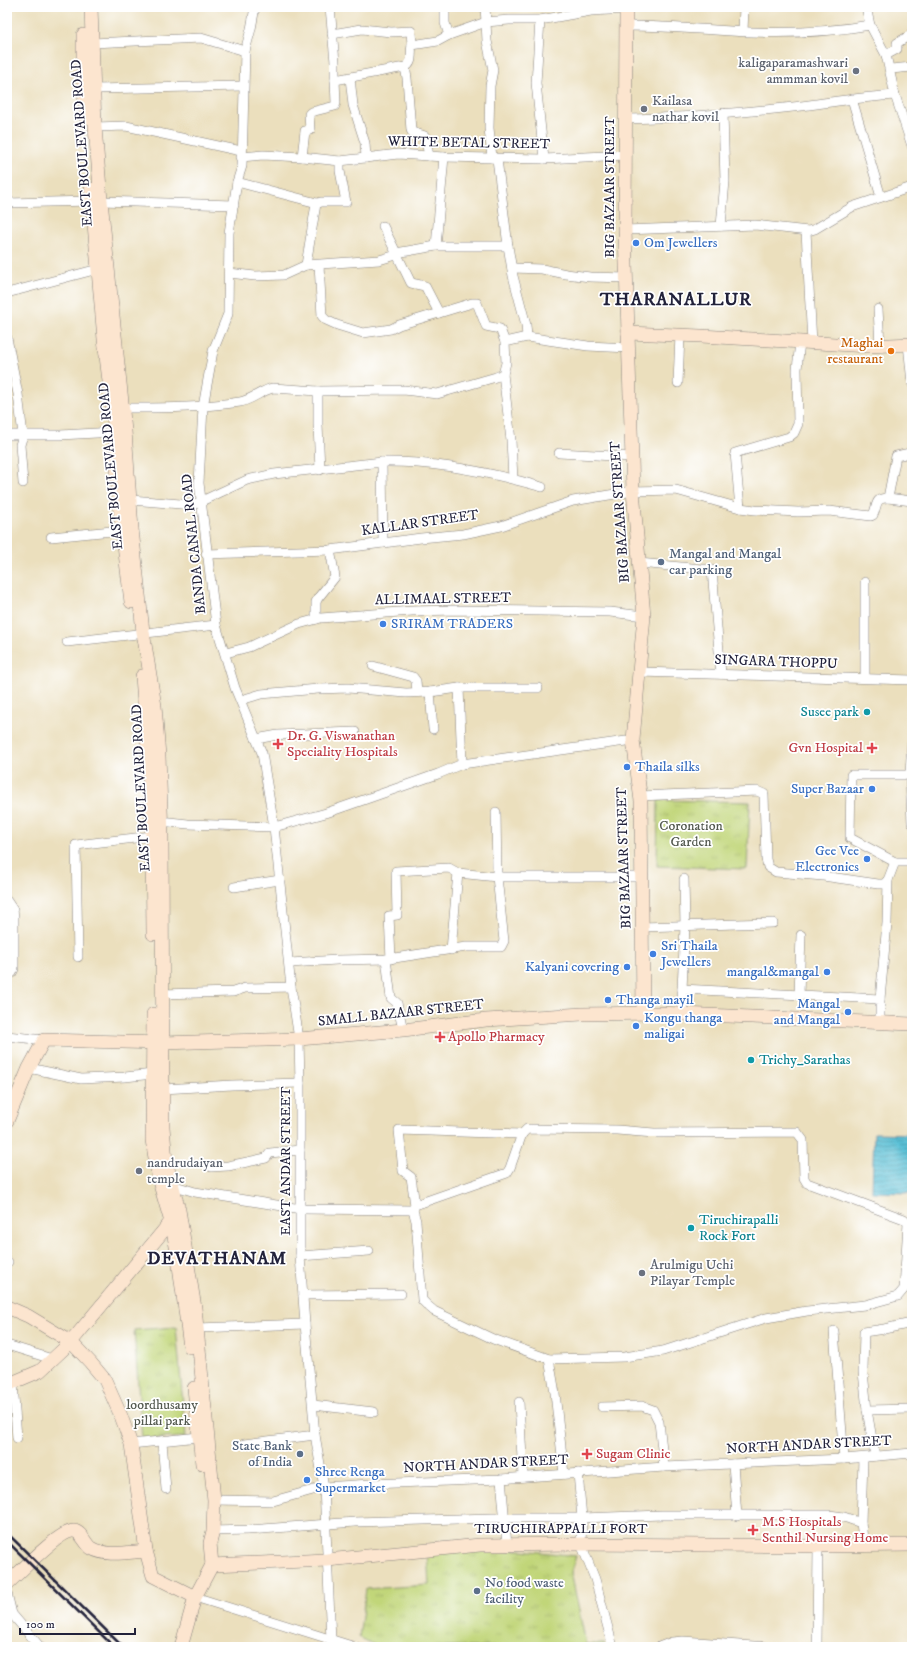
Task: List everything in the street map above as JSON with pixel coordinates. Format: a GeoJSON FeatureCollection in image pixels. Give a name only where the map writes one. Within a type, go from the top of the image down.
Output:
{"type":"FeatureCollection","features":[{"type":"Feature","properties":{"kind":"main road"},"geometry":{"type":"LineString","coordinates":[[83,7],[83,72],[97,201],[98,269],[115,432],[119,504],[139,633],[149,768],[158,1043],[153,1074],[152,1140],[159,1181],[171,1222],[189,1343],[199,1438],[206,1527],[212,1537]]}},
{"type":"Feature","properties":{"kind":"main road","name":"EAST BOULEVARD ROAD"},"geometry":{"type":"LineString","coordinates":[[91,7],[97,201],[122,408],[131,500],[139,633],[155,706],[159,762],[160,820],[162,835],[161,994],[158,1043],[163,1089],[166,1162],[179,1210],[195,1308],[214,1500],[212,1565]]}},
{"type":"Feature","properties":{"kind":"main road","name":"BIG BAZAAR STREET"},"geometry":{"type":"LineString","coordinates":[[626,8],[625,230],[628,333],[633,491],[644,616],[633,740],[639,796],[642,877],[643,1013]]}},
{"type":"Feature","properties":{"kind":"main road"},"geometry":{"type":"LineString","coordinates":[[628,333],[880,345],[910,344]]}},
{"type":"Feature","properties":{"kind":"main road","name":"SMALL BAZAAR STREET"},"geometry":{"type":"LineString","coordinates":[[44,1040],[158,1043],[299,1039],[403,1030],[486,1020],[582,1014],[643,1013],[880,1024],[912,1024]]}},
{"type":"Feature","properties":{"kind":"main road"},"geometry":{"type":"LineString","coordinates":[[7,1121],[29,1068],[44,1040]]}},
{"type":"Feature","properties":{"kind":"main road"},"geometry":{"type":"LineString","coordinates":[[10,1384],[36,1374],[71,1342],[171,1222],[179,1210]]}},
{"type":"Feature","properties":{"kind":"main road"},"geometry":{"type":"LineString","coordinates":[[7,1307],[28,1316],[71,1342],[105,1380],[121,1416],[131,1444],[146,1551],[153,1576],[195,1597]]}},
{"type":"Feature","properties":{"kind":"main road"},"geometry":{"type":"LineString","coordinates":[[7,1584],[50,1543],[68,1531],[77,1532],[90,1547],[105,1553],[146,1551]]}},
{"type":"Feature","properties":{"kind":"main road","name":"TIRUCHIRAPPALLI FORT"},"geometry":{"type":"LineString","coordinates":[[212,1565],[327,1560],[480,1545],[912,1545]]}},
{"type":"Feature","properties":{"kind":"main road"},"geometry":{"type":"LineString","coordinates":[[181,1647],[195,1597],[212,1565]]}},
{"type":"Feature","properties":{"kind":"street","name":"BANDA CANAL ROAD"},"geometry":{"type":"LineString","coordinates":[[255,7],[244,51],[241,154],[242,166],[237,182],[229,233],[228,314],[213,351],[203,407],[198,483],[216,625],[226,653],[235,688],[262,752],[274,827]]}},
{"type":"Feature","properties":{"kind":"street"},"geometry":{"type":"LineString","coordinates":[[302,156],[305,131],[310,130],[309,114],[311,112],[335,106],[336,103],[335,62],[330,7]]}},
{"type":"Feature","properties":{"kind":"street"},"geometry":{"type":"LineString","coordinates":[[445,7],[445,23],[449,35]]}},
{"type":"Feature","properties":{"kind":"street"},"geometry":{"type":"LineString","coordinates":[[485,7],[490,21],[487,41],[493,70],[490,86],[489,128],[508,246],[526,325],[527,337]]}},
{"type":"Feature","properties":{"kind":"street"},"geometry":{"type":"LineString","coordinates":[[743,31],[744,7]]}},
{"type":"Feature","properties":{"kind":"street"},"geometry":{"type":"LineString","coordinates":[[866,7],[870,25],[886,55],[891,69],[895,95],[912,146]]}},
{"type":"Feature","properties":{"kind":"street"},"geometry":{"type":"LineString","coordinates":[[412,44],[438,41],[449,35],[490,21],[540,20],[592,11],[626,8]]}},
{"type":"Feature","properties":{"kind":"street"},"geometry":{"type":"LineString","coordinates":[[540,20],[536,83],[544,159]]}},
{"type":"Feature","properties":{"kind":"street"},"geometry":{"type":"LineString","coordinates":[[627,26],[652,25],[771,32],[839,29],[870,25]]}},
{"type":"Feature","properties":{"kind":"street"},"geometry":{"type":"LineString","coordinates":[[332,34],[362,29],[391,32],[411,31],[412,44],[410,65],[335,80]]}},
{"type":"Feature","properties":{"kind":"street"},"geometry":{"type":"LineString","coordinates":[[886,55],[898,49],[897,43],[912,34]]}},
{"type":"Feature","properties":{"kind":"street"},"geometry":{"type":"LineString","coordinates":[[92,43],[201,38],[244,51]]}},
{"type":"Feature","properties":{"kind":"street"},"geometry":{"type":"LineString","coordinates":[[405,67],[411,130],[412,132],[425,136],[429,156]]}},
{"type":"Feature","properties":{"kind":"street"},"geometry":{"type":"LineString","coordinates":[[891,69],[912,67]]}},
{"type":"Feature","properties":{"kind":"street"},"geometry":{"type":"LineString","coordinates":[[350,78],[353,105],[365,143],[366,158]]}},
{"type":"Feature","properties":{"kind":"street"},"geometry":{"type":"LineString","coordinates":[[94,89],[243,86]]}},
{"type":"Feature","properties":{"kind":"street"},"geometry":{"type":"LineString","coordinates":[[626,119],[678,117],[723,113],[895,95]]}},
{"type":"Feature","properties":{"kind":"street"},"geometry":{"type":"LineString","coordinates":[[852,99],[881,197]]}},
{"type":"Feature","properties":{"kind":"street"},"geometry":{"type":"LineString","coordinates":[[721,226],[725,181],[723,113]]}},
{"type":"Feature","properties":{"kind":"street","name":"WHITE BETAL STREET"},"geometry":{"type":"LineString","coordinates":[[95,127],[126,126],[241,154],[302,156],[340,161],[398,154],[444,157],[544,159],[626,155]]}},
{"type":"Feature","properties":{"kind":"street"},"geometry":{"type":"LineString","coordinates":[[436,246],[444,157]]}},
{"type":"Feature","properties":{"kind":"street"},"geometry":{"type":"LineString","coordinates":[[237,182],[317,203],[346,202],[340,171],[340,161]]}},
{"type":"Feature","properties":{"kind":"street"},"geometry":{"type":"LineString","coordinates":[[625,230],[721,226],[770,226],[806,231],[814,229],[848,209],[912,187]]}},
{"type":"Feature","properties":{"kind":"street"},"geometry":{"type":"LineString","coordinates":[[7,203],[97,201],[234,205]]}},
{"type":"Feature","properties":{"kind":"street"},"geometry":{"type":"LineString","coordinates":[[306,265],[314,206],[317,203]]}},
{"type":"Feature","properties":{"kind":"street"},"geometry":{"type":"LineString","coordinates":[[383,226],[411,284],[425,286],[439,313]]}},
{"type":"Feature","properties":{"kind":"street"},"geometry":{"type":"LineString","coordinates":[[740,508],[735,453],[789,437],[794,433],[798,424],[797,369],[806,342],[806,231]]}},
{"type":"Feature","properties":{"kind":"street"},"geometry":{"type":"LineString","coordinates":[[229,273],[255,276],[284,275],[306,265],[379,260],[393,256],[396,253],[436,246],[508,246]]}},
{"type":"Feature","properties":{"kind":"street"},"geometry":{"type":"LineString","coordinates":[[319,265],[322,316],[326,320],[337,325],[363,333],[381,332],[472,302],[477,303],[485,325],[489,328],[500,329],[505,342],[506,363],[503,374],[511,440],[513,479]]}},
{"type":"Feature","properties":{"kind":"street"},"geometry":{"type":"LineString","coordinates":[[512,268],[542,269],[590,277],[627,278]]}},
{"type":"Feature","properties":{"kind":"street"},"geometry":{"type":"LineString","coordinates":[[7,293],[98,269]]}},
{"type":"Feature","properties":{"kind":"street"},"geometry":{"type":"LineString","coordinates":[[878,309],[880,345]]}},
{"type":"Feature","properties":{"kind":"street"},"geometry":{"type":"LineString","coordinates":[[678,383],[680,335]]}},
{"type":"Feature","properties":{"kind":"street"},"geometry":{"type":"LineString","coordinates":[[505,342],[527,337],[588,346],[629,348]]}},
{"type":"Feature","properties":{"kind":"street"},"geometry":{"type":"LineString","coordinates":[[7,338],[18,394],[23,435],[20,445],[23,483]]}},
{"type":"Feature","properties":{"kind":"street"},"geometry":{"type":"LineString","coordinates":[[910,344],[912,383]]}},
{"type":"Feature","properties":{"kind":"street"},"geometry":{"type":"LineString","coordinates":[[122,408],[203,407],[242,402],[271,388],[318,391],[404,390],[437,394],[503,374]]}},
{"type":"Feature","properties":{"kind":"street"},"geometry":{"type":"LineString","coordinates":[[318,391],[320,470]]}},
{"type":"Feature","properties":{"kind":"street"},"geometry":{"type":"LineString","coordinates":[[7,435],[115,432]]}},
{"type":"Feature","properties":{"kind":"street"},"geometry":{"type":"LineString","coordinates":[[912,450],[910,453],[896,456],[888,498],[912,501]]}},
{"type":"Feature","properties":{"kind":"street"},"geometry":{"type":"LineString","coordinates":[[559,453],[632,457]]}},
{"type":"Feature","properties":{"kind":"street"},"geometry":{"type":"LineString","coordinates":[[382,462],[383,543]]}},
{"type":"Feature","properties":{"kind":"street"},"geometry":{"type":"LineString","coordinates":[[131,500],[193,505],[247,480],[274,474],[382,462],[429,464],[484,472],[542,487]]}},
{"type":"Feature","properties":{"kind":"street","name":"KALLAR STREET"},"geometry":{"type":"LineString","coordinates":[[206,554],[330,550],[463,534],[501,526],[573,501],[633,491],[676,490],[740,508],[798,512],[829,511],[871,516],[873,516],[879,499],[888,498]]}},
{"type":"Feature","properties":{"kind":"street"},"geometry":{"type":"LineString","coordinates":[[51,537],[122,530]]}},
{"type":"Feature","properties":{"kind":"street"},"geometry":{"type":"LineString","coordinates":[[316,619],[316,602],[335,576],[330,550]]}},
{"type":"Feature","properties":{"kind":"street"},"geometry":{"type":"LineString","coordinates":[[639,563],[712,570],[721,674]]}},
{"type":"Feature","properties":{"kind":"street"},"geometry":{"type":"LineString","coordinates":[[865,582],[865,678]]}},
{"type":"Feature","properties":{"kind":"street","name":"ALLIMAAL STREET"},"geometry":{"type":"LineString","coordinates":[[226,653],[249,647],[299,624],[316,619],[412,611],[458,610],[610,612],[644,616]]}},
{"type":"Feature","properties":{"kind":"street"},"geometry":{"type":"LineString","coordinates":[[67,642],[216,625]]}},
{"type":"Feature","properties":{"kind":"street"},"geometry":{"type":"LineString","coordinates":[[373,666],[413,677],[416,681],[418,692]]}},
{"type":"Feature","properties":{"kind":"street","name":"SINGARA THOPPU"},"geometry":{"type":"LineString","coordinates":[[639,672],[912,680]]}},
{"type":"Feature","properties":{"kind":"street"},"geometry":{"type":"LineString","coordinates":[[241,700],[261,694],[318,689],[348,688],[406,693],[430,692],[458,688],[538,688]]}},
{"type":"Feature","properties":{"kind":"street"},"geometry":{"type":"LineString","coordinates":[[458,688],[462,764]]}},
{"type":"Feature","properties":{"kind":"street"},"geometry":{"type":"LineString","coordinates":[[430,692],[433,729]]}},
{"type":"Feature","properties":{"kind":"street"},"geometry":{"type":"LineString","coordinates":[[256,739],[278,735],[355,732]]}},
{"type":"Feature","properties":{"kind":"street"},"geometry":{"type":"LineString","coordinates":[[160,820],[188,824],[274,827],[326,814],[462,764],[633,740]]}},
{"type":"Feature","properties":{"kind":"street"},"geometry":{"type":"LineString","coordinates":[[912,740],[910,775],[912,823]]}},
{"type":"Feature","properties":{"kind":"street"},"geometry":{"type":"LineString","coordinates":[[910,775],[851,775],[850,838],[895,862],[912,862]]}},
{"type":"Feature","properties":{"kind":"street"},"geometry":{"type":"LineString","coordinates":[[639,796],[757,791],[764,794],[766,859],[768,867],[776,872],[823,876],[878,884],[884,884],[888,880]]}},
{"type":"Feature","properties":{"kind":"street"},"geometry":{"type":"LineString","coordinates":[[290,963],[389,959],[466,947],[499,947],[503,945],[497,877],[496,812]]}},
{"type":"Feature","properties":{"kind":"street","name":"EAST ANDAR STREET"},"geometry":{"type":"LineString","coordinates":[[274,827],[290,963],[291,988],[299,1039],[301,1209],[300,1256],[315,1435],[324,1487],[330,1640]]}},
{"type":"Feature","properties":{"kind":"street"},"geometry":{"type":"LineString","coordinates":[[78,957],[76,845],[152,836]]}},
{"type":"Feature","properties":{"kind":"street"},"geometry":{"type":"LineString","coordinates":[[880,1024],[880,999],[887,923],[888,880],[895,862]]}},
{"type":"Feature","properties":{"kind":"street"},"geometry":{"type":"LineString","coordinates":[[403,1030],[397,1003],[391,998],[389,959],[389,916],[397,915],[396,872],[449,868],[458,873],[497,877],[642,877]]}},
{"type":"Feature","properties":{"kind":"street"},"geometry":{"type":"LineString","coordinates":[[451,950],[458,873]]}},
{"type":"Feature","properties":{"kind":"street"},"geometry":{"type":"LineString","coordinates":[[683,1015],[682,989],[685,926],[684,879]]}},
{"type":"Feature","properties":{"kind":"street"},"geometry":{"type":"LineString","coordinates":[[234,887],[280,880]]}},
{"type":"Feature","properties":{"kind":"street"},"geometry":{"type":"LineString","coordinates":[[7,901],[13,910],[14,917],[14,969],[12,973],[7,974]]}},
{"type":"Feature","properties":{"kind":"street"},"geometry":{"type":"LineString","coordinates":[[642,927],[773,923]]}},
{"type":"Feature","properties":{"kind":"street"},"geometry":{"type":"LineString","coordinates":[[799,995],[801,935]]}},
{"type":"Feature","properties":{"kind":"street"},"geometry":{"type":"LineString","coordinates":[[161,994],[232,992],[245,988],[291,988]]}},
{"type":"Feature","properties":{"kind":"street"},"geometry":{"type":"LineString","coordinates":[[682,989],[880,999]]}},
{"type":"Feature","properties":{"kind":"street"},"geometry":{"type":"LineString","coordinates":[[7,1036],[44,1040]]}},
{"type":"Feature","properties":{"kind":"street"},"geometry":{"type":"LineString","coordinates":[[29,1068],[78,1079],[153,1074]]}},
{"type":"Feature","properties":{"kind":"street"},"geometry":{"type":"LineString","coordinates":[[163,1089],[232,1084],[300,1083]]}},
{"type":"Feature","properties":{"kind":"street"},"geometry":{"type":"LineString","coordinates":[[172,1185],[195,1192],[301,1209],[414,1207],[507,1173],[522,1134],[528,1129],[617,1130],[654,1133],[797,1132],[803,1140],[804,1178],[807,1183],[904,1219],[909,1225],[906,1284],[898,1296],[866,1305],[807,1311],[766,1318],[663,1351],[624,1357],[549,1359],[493,1339],[434,1311],[422,1300],[417,1233],[414,1207],[411,1176],[403,1172],[399,1130],[522,1134]]}},
{"type":"Feature","properties":{"kind":"street"},"geometry":{"type":"LineString","coordinates":[[211,1167],[228,1166],[266,1158],[270,1153],[300,1150]]}},
{"type":"Feature","properties":{"kind":"street"},"geometry":{"type":"LineString","coordinates":[[300,1256],[369,1251]]}},
{"type":"Feature","properties":{"kind":"street"},"geometry":{"type":"LineString","coordinates":[[303,1295],[401,1294]]}},
{"type":"Feature","properties":{"kind":"street"},"geometry":{"type":"LineString","coordinates":[[875,1456],[867,1410],[863,1372],[864,1332],[912,1323]]}},
{"type":"Feature","properties":{"kind":"street"},"geometry":{"type":"LineString","coordinates":[[197,1328],[305,1324]]}},
{"type":"Feature","properties":{"kind":"street"},"geometry":{"type":"LineString","coordinates":[[834,1331],[844,1459]]}},
{"type":"Feature","properties":{"kind":"street"},"geometry":{"type":"LineString","coordinates":[[7,1345],[52,1360]]}},
{"type":"Feature","properties":{"kind":"street"},"geometry":{"type":"LineString","coordinates":[[549,1359],[555,1393],[564,1474]]}},
{"type":"Feature","properties":{"kind":"street"},"geometry":{"type":"LineString","coordinates":[[10,1384],[17,1438]]}},
{"type":"Feature","properties":{"kind":"street"},"geometry":{"type":"LineString","coordinates":[[519,1402],[523,1477]]}},
{"type":"Feature","properties":{"kind":"street"},"geometry":{"type":"LineString","coordinates":[[313,1405],[374,1412]]}},
{"type":"Feature","properties":{"kind":"street"},"geometry":{"type":"LineString","coordinates":[[602,1407],[642,1406],[653,1410],[659,1422],[664,1467]]}},
{"type":"Feature","properties":{"kind":"street"},"geometry":{"type":"LineString","coordinates":[[867,1410],[912,1409]]}},
{"type":"Feature","properties":{"kind":"street"},"geometry":{"type":"LineString","coordinates":[[244,1444],[315,1435]]}},
{"type":"Feature","properties":{"kind":"street"},"geometry":{"type":"LineString","coordinates":[[131,1444],[199,1438]]}},
{"type":"Feature","properties":{"kind":"street"},"geometry":{"type":"LineString","coordinates":[[162,1442],[166,1489]]}},
{"type":"Feature","properties":{"kind":"street","name":"NORTH ANDAR STREET"},"geometry":{"type":"LineString","coordinates":[[214,1500],[273,1501],[324,1487],[501,1479],[664,1467],[863,1458],[912,1453]]}},
{"type":"Feature","properties":{"kind":"street"},"geometry":{"type":"LineString","coordinates":[[863,1458],[861,1523],[864,1546]]}},
{"type":"Feature","properties":{"kind":"street"},"geometry":{"type":"LineString","coordinates":[[733,1464],[737,1516]]}},
{"type":"Feature","properties":{"kind":"street"},"geometry":{"type":"LineString","coordinates":[[578,1473],[582,1518],[581,1544],[595,1579],[613,1647]]}},
{"type":"Feature","properties":{"kind":"street"},"geometry":{"type":"LineString","coordinates":[[501,1479],[507,1545]]}},
{"type":"Feature","properties":{"kind":"street"},"geometry":{"type":"LineString","coordinates":[[212,1537],[355,1522],[505,1518],[582,1518],[662,1515],[830,1516],[844,1517],[861,1523]]}},
{"type":"Feature","properties":{"kind":"street"},"geometry":{"type":"LineString","coordinates":[[817,1647],[818,1546]]}},
{"type":"Feature","properties":{"kind":"street"},"geometry":{"type":"LineString","coordinates":[[7,1593],[12,1614],[40,1647]]}},
{"type":"Feature","properties":{"kind":"street"},"geometry":{"type":"LineString","coordinates":[[195,1597],[345,1646],[355,1647]]}},
{"type":"Feature","properties":{"kind":"street"},"geometry":{"type":"LineString","coordinates":[[659,1647],[672,1642],[683,1641],[768,1647]]}},
{"type":"Feature","properties":{"kind":"green space","name":"Coronation Garden"},"geometry":{"type":"Polygon","coordinates":[[[658,800],[750,802],[747,869],[657,866],[658,800]]]}},
{"type":"Feature","properties":{"kind":"green space","name":"loordhusamy pillai park"},"geometry":{"type":"Polygon","coordinates":[[[176,1327],[186,1437],[142,1439],[134,1330],[176,1327]]]}},
{"type":"Feature","properties":{"kind":"green space"},"geometry":{"type":"Polygon","coordinates":[[[522,1550],[576,1556],[571,1572],[586,1644],[605,1644],[607,1647],[378,1647],[359,1637],[366,1589],[429,1585],[427,1552],[522,1550]]]}},
{"type":"Feature","properties":{"kind":"water"},"geometry":{"type":"Polygon","coordinates":[[[874,1133],[912,1134],[911,1193],[872,1192],[874,1133]]]}},
{"type":"Feature","properties":{"kind":"railway"},"geometry":{"type":"LineString","coordinates":[[7,1533],[123,1647]]}},
{"type":"Feature","properties":{"kind":"railway"},"geometry":{"type":"LineString","coordinates":[[7,1541],[112,1645]]}},
{"type":"Feature","properties":{"kind":"place","name":"kaligaparamashwari ammman kovil"},"geometry":{"type":"Point","coordinates":[856,71]}},
{"type":"Feature","properties":{"kind":"place","name":"Kailasa nathar kovil"},"geometry":{"type":"Point","coordinates":[644,109]}},
{"type":"Feature","properties":{"kind":"place","name":"Om Jewellers"},"geometry":{"type":"Point","coordinates":[636,243]}},
{"type":"Feature","properties":{"kind":"place","name":"Maghai restaurant"},"geometry":{"type":"Point","coordinates":[891,351]}},
{"type":"Feature","properties":{"kind":"place","name":"Mangal and Mangal car parking"},"geometry":{"type":"Point","coordinates":[661,562]}},
{"type":"Feature","properties":{"kind":"place","name":"SRIRAM TRADERS"},"geometry":{"type":"Point","coordinates":[383,624]}},
{"type":"Feature","properties":{"kind":"place","name":"Susee park"},"geometry":{"type":"Point","coordinates":[867,712]}},
{"type":"Feature","properties":{"kind":"place","name":"Dr. G. Viswanathan Speciality Hospitals"},"geometry":{"type":"Point","coordinates":[278,744]}},
{"type":"Feature","properties":{"kind":"place","name":"Gvn Hospital"},"geometry":{"type":"Point","coordinates":[872,748]}},
{"type":"Feature","properties":{"kind":"place","name":"Thaila silks"},"geometry":{"type":"Point","coordinates":[627,767]}},
{"type":"Feature","properties":{"kind":"place","name":"Super Bazaar"},"geometry":{"type":"Point","coordinates":[872,789]}},
{"type":"Feature","properties":{"kind":"place","name":"Gee Vee Electronics"},"geometry":{"type":"Point","coordinates":[867,859]}},
{"type":"Feature","properties":{"kind":"place","name":"Sri Thaila Jewellers"},"geometry":{"type":"Point","coordinates":[653,954]}},
{"type":"Feature","properties":{"kind":"place","name":"Kalyani covering"},"geometry":{"type":"Point","coordinates":[627,967]}},
{"type":"Feature","properties":{"kind":"place","name":"mangal&mangal"},"geometry":{"type":"Point","coordinates":[827,972]}},
{"type":"Feature","properties":{"kind":"place","name":"Thanga mayil"},"geometry":{"type":"Point","coordinates":[608,1000]}},
{"type":"Feature","properties":{"kind":"place","name":"Mangal and Mangal"},"geometry":{"type":"Point","coordinates":[848,1012]}},
{"type":"Feature","properties":{"kind":"place","name":"Kongu thanga maligai"},"geometry":{"type":"Point","coordinates":[636,1026]}},
{"type":"Feature","properties":{"kind":"place","name":"Apollo Pharmacy"},"geometry":{"type":"Point","coordinates":[440,1037]}},
{"type":"Feature","properties":{"kind":"place","name":"Trichy_Sarathas"},"geometry":{"type":"Point","coordinates":[751,1060]}},
{"type":"Feature","properties":{"kind":"place","name":"nandrudaiyan temple"},"geometry":{"type":"Point","coordinates":[139,1171]}},
{"type":"Feature","properties":{"kind":"place","name":"Tiruchirapalli Rock Fort"},"geometry":{"type":"Point","coordinates":[691,1228]}},
{"type":"Feature","properties":{"kind":"place","name":"Arulmigu Uchi Pilayar Temple"},"geometry":{"type":"Point","coordinates":[642,1273]}},
{"type":"Feature","properties":{"kind":"place","name":"State Bank of India"},"geometry":{"type":"Point","coordinates":[300,1454]}},
{"type":"Feature","properties":{"kind":"place","name":"Sugam Clinic"},"geometry":{"type":"Point","coordinates":[587,1454]}},
{"type":"Feature","properties":{"kind":"place","name":"Shree Renga Supermarket"},"geometry":{"type":"Point","coordinates":[307,1480]}},
{"type":"Feature","properties":{"kind":"place","name":"M.S Hospitals Senthil Nursing Home"},"geometry":{"type":"Point","coordinates":[753,1530]}},
{"type":"Feature","properties":{"kind":"place","name":"No food waste facility"},"geometry":{"type":"Point","coordinates":[477,1591]}},
{"type":"Feature","properties":{"kind":"district","name":"THARANALLUR"},"geometry":{"type":"Point","coordinates":[676,300]}},
{"type":"Feature","properties":{"kind":"district","name":"DEVATHANAM"},"geometry":{"type":"Point","coordinates":[217,1259]}}]}
